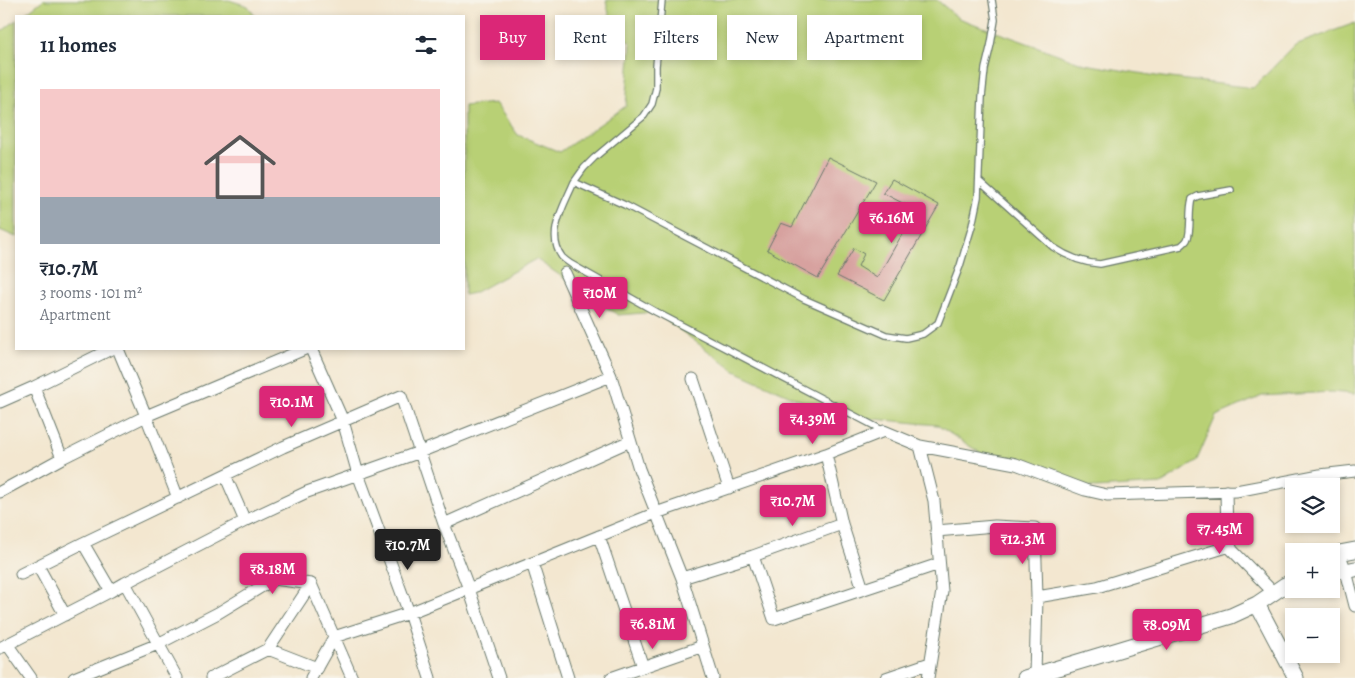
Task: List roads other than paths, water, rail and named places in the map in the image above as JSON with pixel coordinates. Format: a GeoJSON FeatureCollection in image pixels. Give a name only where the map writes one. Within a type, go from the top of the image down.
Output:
{"type":"FeatureCollection","features":[{"type":"Feature","properties":{"kind":"street"},"geometry":{"type":"LineString","coordinates":[[565,272],[611,376],[639,469],[682,578],[713,678]]}},
{"type":"Feature","properties":{"kind":"street"},"geometry":{"type":"LineString","coordinates":[[0,402],[109,350]]}},
{"type":"Feature","properties":{"kind":"street"},"geometry":{"type":"LineString","coordinates":[[118,350],[178,498]]}},
{"type":"Feature","properties":{"kind":"street"},"geometry":{"type":"LineString","coordinates":[[0,492],[62,458],[146,416],[303,350]]}},
{"type":"Feature","properties":{"kind":"street"},"geometry":{"type":"LineString","coordinates":[[312,350],[343,421],[358,474],[409,613],[430,678]]}},
{"type":"Feature","properties":{"kind":"street"},"geometry":{"type":"LineString","coordinates":[[31,678],[4,646],[245,521],[307,492],[420,452],[611,376]]}},
{"type":"Feature","properties":{"kind":"street"},"geometry":{"type":"LineString","coordinates":[[693,378],[729,488]]}},
{"type":"Feature","properties":{"kind":"street"},"geometry":{"type":"LineString","coordinates":[[34,387],[62,458]]}},
{"type":"Feature","properties":{"kind":"street"},"geometry":{"type":"LineString","coordinates":[[21,574],[283,447],[401,396],[444,524],[500,678]]}},
{"type":"Feature","properties":{"kind":"street"},"geometry":{"type":"LineString","coordinates":[[268,649],[314,673],[334,636],[409,613],[656,513],[826,454],[884,431],[920,446],[1016,464],[1098,494],[1236,491],[1320,475],[1355,471]]}},
{"type":"Feature","properties":{"kind":"street"},"geometry":{"type":"LineString","coordinates":[[444,524],[630,441]]}},
{"type":"Feature","properties":{"kind":"street"},"geometry":{"type":"LineString","coordinates":[[920,446],[934,501],[942,591],[928,678]]}},
{"type":"Feature","properties":{"kind":"street"},"geometry":{"type":"LineString","coordinates":[[826,454],[842,524],[862,590]]}},
{"type":"Feature","properties":{"kind":"street"},"geometry":{"type":"LineString","coordinates":[[225,475],[245,521]]}},
{"type":"Feature","properties":{"kind":"street"},"geometry":{"type":"LineString","coordinates":[[1226,491],[1227,537],[1230,546],[1237,556],[1274,592]]}},
{"type":"Feature","properties":{"kind":"street"},"geometry":{"type":"LineString","coordinates":[[682,578],[753,556],[842,524]]}},
{"type":"Feature","properties":{"kind":"street"},"geometry":{"type":"LineString","coordinates":[[936,530],[995,526],[1035,528],[1037,597],[1030,676],[1231,616],[1257,604],[1285,585]]}},
{"type":"Feature","properties":{"kind":"street"},"geometry":{"type":"LineString","coordinates":[[599,536],[643,667]]}},
{"type":"Feature","properties":{"kind":"street"},"geometry":{"type":"LineString","coordinates":[[83,543],[110,591]]}},
{"type":"Feature","properties":{"kind":"street"},"geometry":{"type":"LineString","coordinates":[[1037,597],[1097,587],[1230,546]]}},
{"type":"Feature","properties":{"kind":"street"},"geometry":{"type":"LineString","coordinates":[[1340,558],[1355,550]]}},
{"type":"Feature","properties":{"kind":"street"},"geometry":{"type":"LineString","coordinates":[[753,556],[774,619],[939,564]]}},
{"type":"Feature","properties":{"kind":"street"},"geometry":{"type":"LineString","coordinates":[[532,563],[568,678]]}},
{"type":"Feature","properties":{"kind":"street"},"geometry":{"type":"LineString","coordinates":[[38,566],[65,614]]}},
{"type":"Feature","properties":{"kind":"street"},"geometry":{"type":"LineString","coordinates":[[1344,570],[1355,606]]}},
{"type":"Feature","properties":{"kind":"street"},"geometry":{"type":"LineString","coordinates":[[74,678],[158,644],[218,613],[274,580],[311,584]]}},
{"type":"Feature","properties":{"kind":"street"},"geometry":{"type":"LineString","coordinates":[[124,583],[177,678]]}},
{"type":"Feature","properties":{"kind":"street"},"geometry":{"type":"LineString","coordinates":[[311,584],[352,678]]}},
{"type":"Feature","properties":{"kind":"street"},"geometry":{"type":"LineString","coordinates":[[211,678],[268,649],[311,584]]}},
{"type":"Feature","properties":{"kind":"street"},"geometry":{"type":"LineString","coordinates":[[1257,604],[1296,678]]}},
{"type":"Feature","properties":{"kind":"street"},"geometry":{"type":"LineString","coordinates":[[611,678],[703,646]]}},
{"type":"Feature","properties":{"kind":"street"},"geometry":{"type":"LineString","coordinates":[[886,678],[930,663]]}},
{"type":"Feature","properties":{"kind":"lane"},"geometry":{"type":"LineString","coordinates":[[662,0],[656,88],[652,104],[644,116],[594,158],[574,182],[557,222],[555,235],[562,256],[571,264],[656,312],[884,431]]}},
{"type":"Feature","properties":{"kind":"lane"},"geometry":{"type":"LineString","coordinates":[[574,182],[627,206],[804,299],[886,335],[906,338],[923,334],[938,323],[960,266],[972,226],[978,197],[982,97],[985,69],[992,44],[995,20],[992,0]]}},
{"type":"Feature","properties":{"kind":"lane"},"geometry":{"type":"LineString","coordinates":[[979,181],[1053,247],[1064,254],[1087,263],[1100,264],[1181,246],[1187,241],[1189,235],[1189,206],[1192,199],[1198,196],[1231,190]]}}]}
